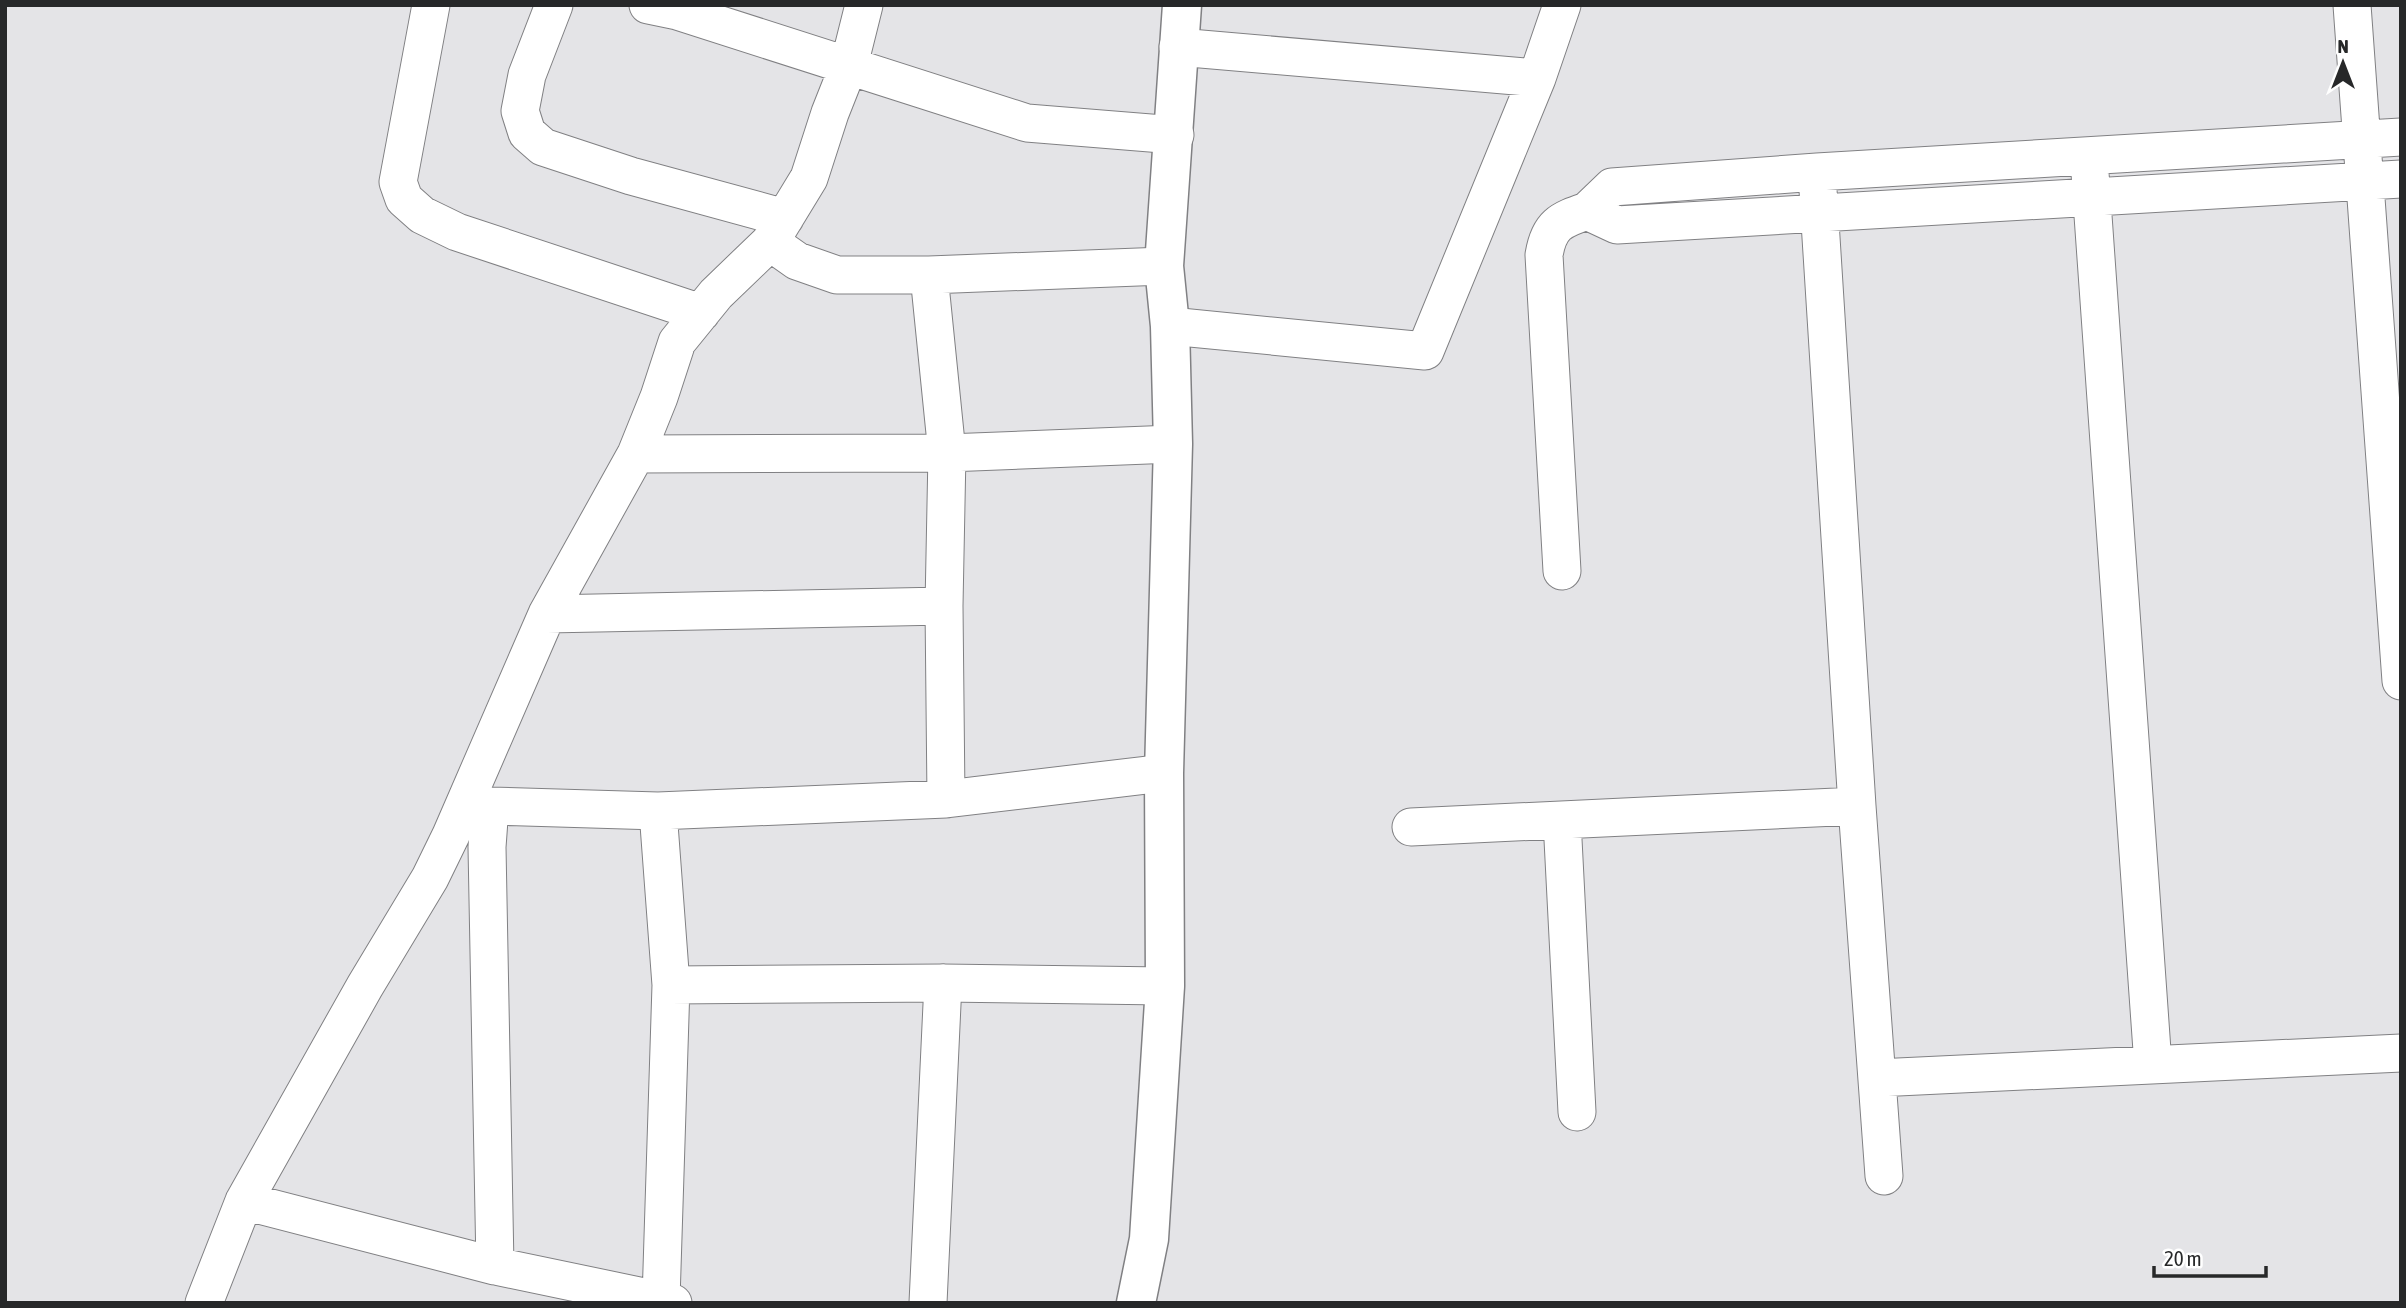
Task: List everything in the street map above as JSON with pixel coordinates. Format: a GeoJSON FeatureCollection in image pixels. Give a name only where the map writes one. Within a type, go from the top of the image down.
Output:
{"type":"FeatureCollection","features":[{"type":"Feature","properties":{"kind":"street"},"geometry":{"type":"LineString","coordinates":[[430,5],[398,181],[404,199],[422,215],[457,232],[701,313]]}},
{"type":"Feature","properties":{"kind":"street"},"geometry":{"type":"LineString","coordinates":[[554,5],[527,75],[520,111],[527,133],[542,148],[631,176],[778,230],[797,261],[837,275],[929,275],[1164,266]]}},
{"type":"Feature","properties":{"kind":"street"},"geometry":{"type":"LineString","coordinates":[[648,5],[677,11],[1027,123],[1175,135]]}},
{"type":"Feature","properties":{"kind":"street"},"geometry":{"type":"LineString","coordinates":[[204,1303],[244,1201],[365,986],[477,806],[547,614],[636,454],[677,342],[716,294],[778,230],[809,178],[849,65],[864,5]]}},
{"type":"Feature","properties":{"kind":"street"},"geometry":{"type":"LineString","coordinates":[[1136,1303],[1149,1239],[1165,986],[1164,773],[1172,444],[1170,326],[1164,266],[1182,5]]}},
{"type":"Feature","properties":{"kind":"street"},"geometry":{"type":"LineString","coordinates":[[1170,326],[1425,351],[1537,78],[1562,5]]}},
{"type":"Feature","properties":{"kind":"street"},"geometry":{"type":"LineString","coordinates":[[2352,5],[2365,180],[2392,447],[2401,681]]}},
{"type":"Feature","properties":{"kind":"street"},"geometry":{"type":"LineString","coordinates":[[1178,47],[1537,78]]}},
{"type":"Feature","properties":{"kind":"street"},"geometry":{"type":"LineString","coordinates":[[1562,571],[1544,255],[1546,241],[1562,219],[1587,211],[1612,187],[2401,137]]}},
{"type":"Feature","properties":{"kind":"street"},"geometry":{"type":"LineString","coordinates":[[2089,156],[2153,1065]]}},
{"type":"Feature","properties":{"kind":"street"},"geometry":{"type":"LineString","coordinates":[[1817,172],[1857,806],[1884,1175]]}},
{"type":"Feature","properties":{"kind":"street"},"geometry":{"type":"LineString","coordinates":[[1587,211],[1618,225],[2401,178]]}},
{"type":"Feature","properties":{"kind":"street"},"geometry":{"type":"LineString","coordinates":[[929,275],[947,453],[944,606],[946,799]]}},
{"type":"Feature","properties":{"kind":"street"},"geometry":{"type":"LineString","coordinates":[[636,454],[947,453],[1172,444]]}},
{"type":"Feature","properties":{"kind":"street"},"geometry":{"type":"LineString","coordinates":[[547,614],[944,606]]}},
{"type":"Feature","properties":{"kind":"street"},"geometry":{"type":"LineString","coordinates":[[477,806],[658,811],[946,799],[1164,773]]}},
{"type":"Feature","properties":{"kind":"street"},"geometry":{"type":"LineString","coordinates":[[477,806],[487,847],[495,1266]]}},
{"type":"Feature","properties":{"kind":"street"},"geometry":{"type":"LineString","coordinates":[[1411,827],[1857,806]]}},
{"type":"Feature","properties":{"kind":"street"},"geometry":{"type":"LineString","coordinates":[[244,1201],[495,1266],[667,1302],[671,985],[658,811]]}},
{"type":"Feature","properties":{"kind":"street"},"geometry":{"type":"LineString","coordinates":[[1562,820],[1577,1112]]}},
{"type":"Feature","properties":{"kind":"street"},"geometry":{"type":"LineString","coordinates":[[671,985],[943,983],[1165,986]]}},
{"type":"Feature","properties":{"kind":"street"},"geometry":{"type":"LineString","coordinates":[[928,1303],[943,983]]}},
{"type":"Feature","properties":{"kind":"street"},"geometry":{"type":"LineString","coordinates":[[1877,1078],[2401,1053]]}}]}
